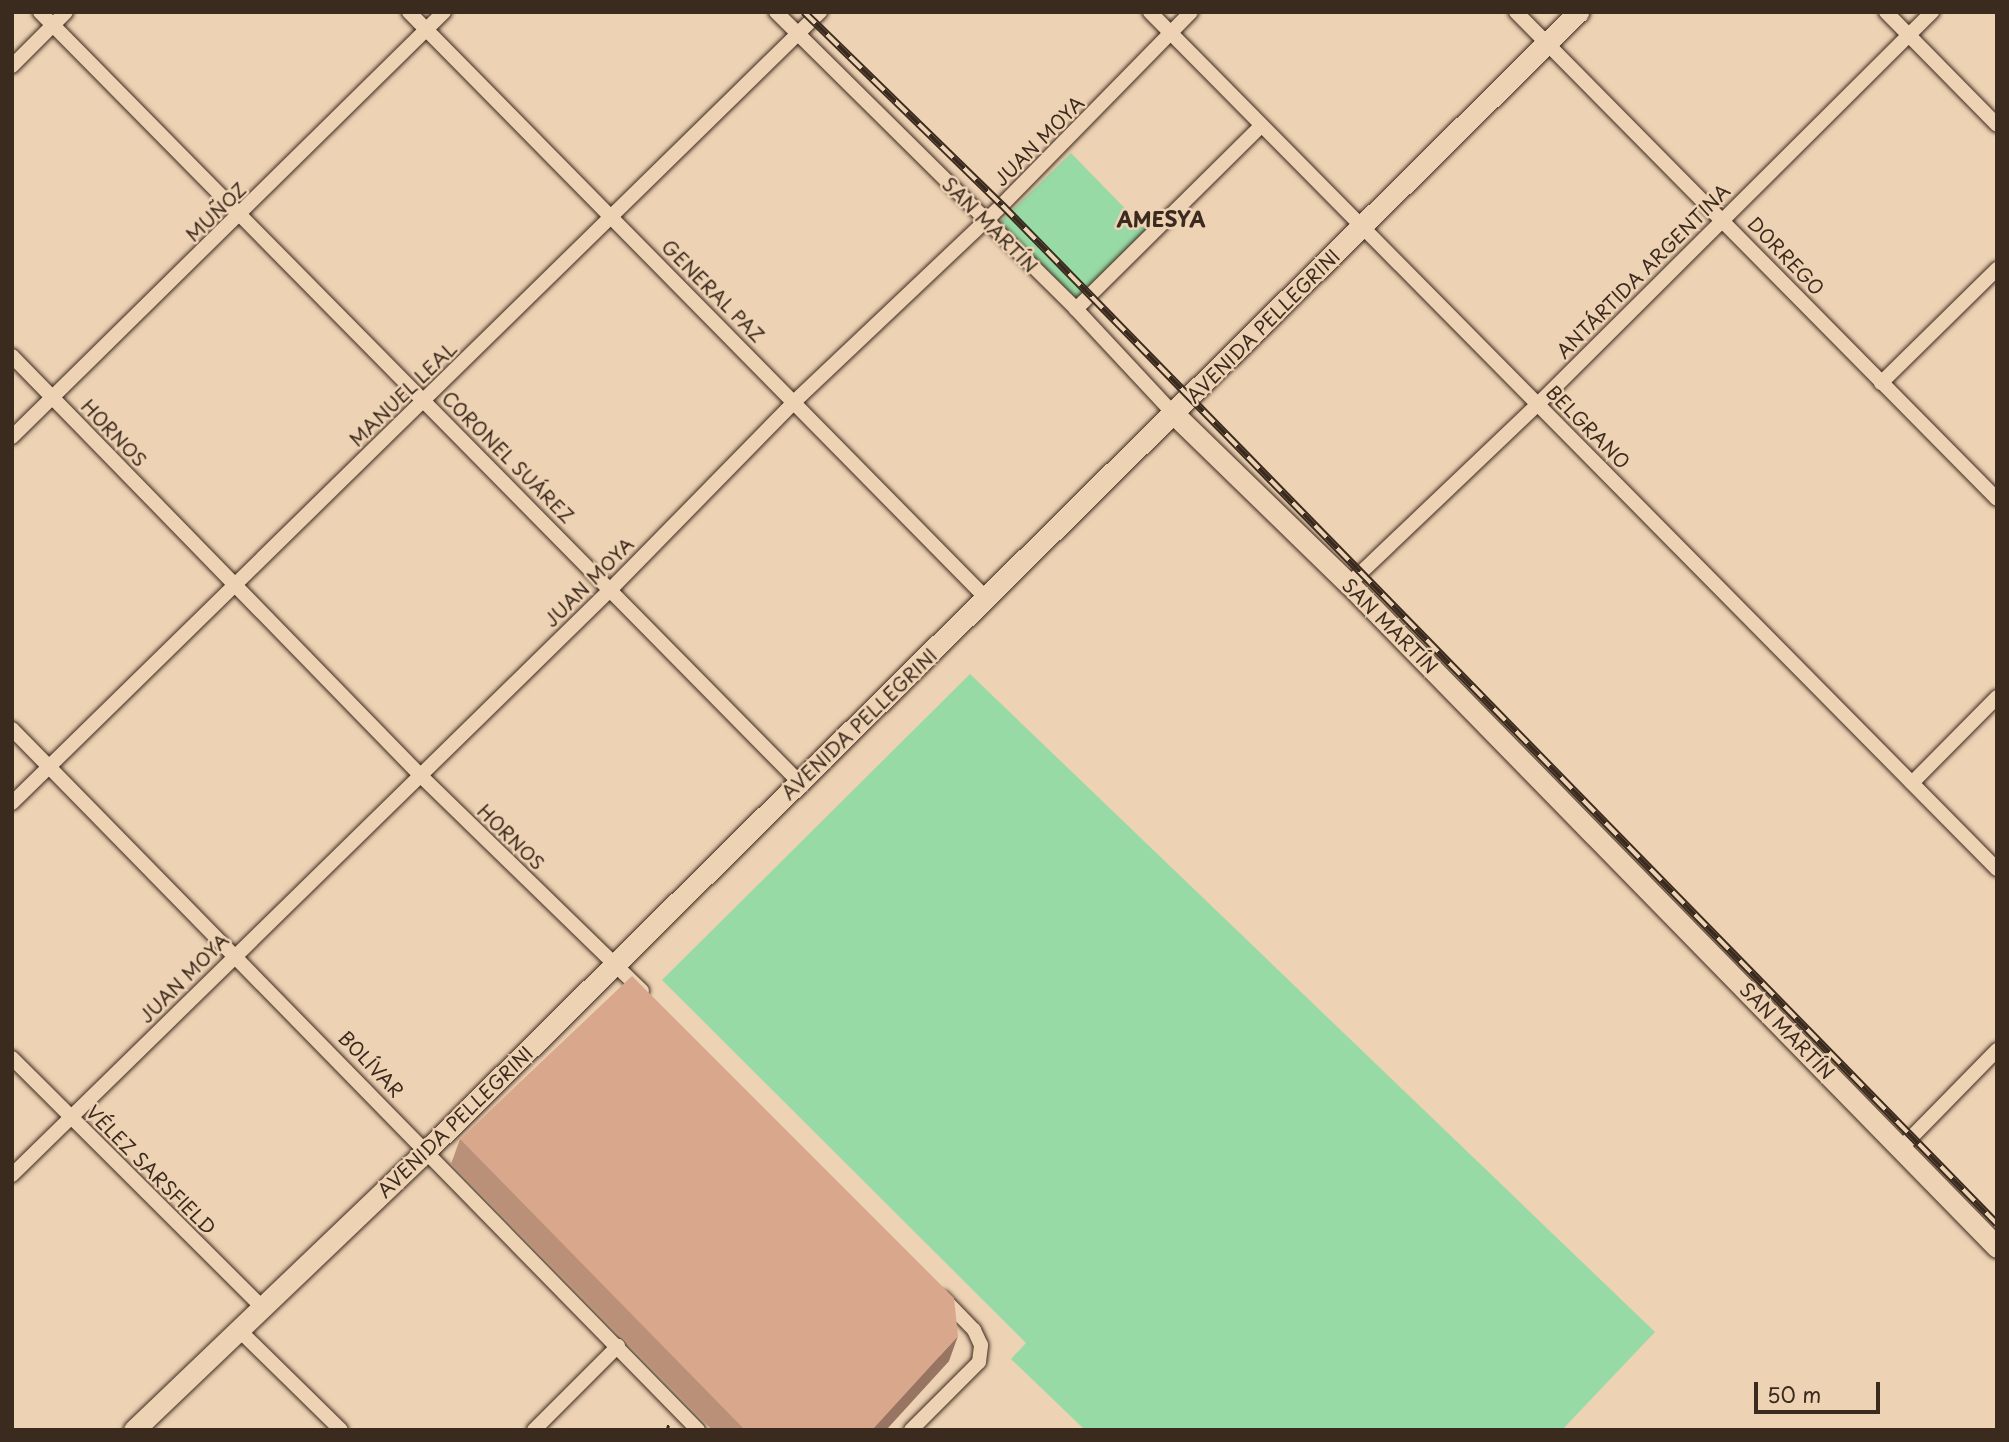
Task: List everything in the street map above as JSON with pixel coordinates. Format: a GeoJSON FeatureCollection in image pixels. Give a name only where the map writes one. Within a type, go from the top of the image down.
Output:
{"type":"FeatureCollection","features":[{"type":"Feature","properties":{"kind":"main road","name":"AVENIDA PELLEGRINI"},"geometry":{"type":"LineString","coordinates":[[134,1430],[264,1309],[427,1150],[1578,12]]}},
{"type":"Feature","properties":{"kind":"main road","name":"SAN MARTÍN"},"geometry":{"type":"LineString","coordinates":[[1174,414],[1349,584],[1997,1247]]}},
{"type":"Feature","properties":{"kind":"street","name":"CORONEL SUÁREZ"},"geometry":{"type":"LineString","coordinates":[[40,12],[611,588],[799,782]]}},
{"type":"Feature","properties":{"kind":"street"},"geometry":{"type":"LineString","coordinates":[[12,66],[66,12]]}},
{"type":"Feature","properties":{"kind":"street","name":"GENERAL PAZ"},"geometry":{"type":"LineString","coordinates":[[409,12],[795,401],[987,599]]}},
{"type":"Feature","properties":{"kind":"street","name":"MUÑOZ"},"geometry":{"type":"LineString","coordinates":[[12,438],[444,12]]}},
{"type":"Feature","properties":{"kind":"street","name":"SAN MARTÍN"},"geometry":{"type":"LineString","coordinates":[[776,12],[1076,309],[1174,414]]}},
{"type":"Feature","properties":{"kind":"street","name":"MANUEL LEAL"},"geometry":{"type":"LineString","coordinates":[[12,803],[820,12]]}},
{"type":"Feature","properties":{"kind":"street","name":"BELGRANO"},"geometry":{"type":"LineString","coordinates":[[1150,12],[1260,127],[1997,869]]}},
{"type":"Feature","properties":{"kind":"street","name":"JUAN MOYA"},"geometry":{"type":"LineString","coordinates":[[12,1175],[611,588],[795,401],[985,221],[1191,12]]}},
{"type":"Feature","properties":{"kind":"street","name":"DORREGO"},"geometry":{"type":"LineString","coordinates":[[1516,12],[1723,218],[1997,499]]}},
{"type":"Feature","properties":{"kind":"street"},"geometry":{"type":"LineString","coordinates":[[1886,12],[1997,125]]}},
{"type":"Feature","properties":{"kind":"street","name":"ANTÁRTIDA ARGENTINA"},"geometry":{"type":"LineString","coordinates":[[1349,584],[1538,404],[1932,12]]}},
{"type":"Feature","properties":{"kind":"street"},"geometry":{"type":"LineString","coordinates":[[1076,309],[1260,127]]}},
{"type":"Feature","properties":{"kind":"street"},"geometry":{"type":"LineString","coordinates":[[1881,383],[1997,269]]}},
{"type":"Feature","properties":{"kind":"street","name":"HORNOS"},"geometry":{"type":"LineString","coordinates":[[12,356],[419,774],[654,1004]]}},
{"type":"Feature","properties":{"kind":"street"},"geometry":{"type":"LineString","coordinates":[[1912,783],[1997,697]]}},
{"type":"Feature","properties":{"kind":"street","name":"BOLÍVAR"},"geometry":{"type":"LineString","coordinates":[[12,729],[427,1150],[698,1430]]}},
{"type":"Feature","properties":{"kind":"street"},"geometry":{"type":"LineString","coordinates":[[1901,1148],[1997,1050]]}},
{"type":"Feature","properties":{"kind":"street","name":"VÉLEZ SARSFIELD"},"geometry":{"type":"LineString","coordinates":[[12,1058],[264,1309]]}},
{"type":"Feature","properties":{"kind":"street"},"geometry":{"type":"LineString","coordinates":[[911,1430],[979,1362],[981,1345],[974,1330],[936,1290]]}},
{"type":"Feature","properties":{"kind":"street"},"geometry":{"type":"LineString","coordinates":[[240,1331],[341,1430]]}},
{"type":"Feature","properties":{"kind":"street"},"geometry":{"type":"LineString","coordinates":[[534,1430],[618,1346]]}},
{"type":"Feature","properties":{"kind":"green space"},"geometry":{"type":"Polygon","coordinates":[[[1071,153],[1147,231],[1076,300],[1000,222],[1071,153]]]}},
{"type":"Feature","properties":{"kind":"green space"},"geometry":{"type":"Polygon","coordinates":[[[970,674],[1655,1332],[1562,1430],[1085,1430],[1011,1359],[1026,1343],[662,980],[970,674]]]}},
{"type":"Feature","properties":{"kind":"building"},"geometry":{"type":"Polygon","coordinates":[[[632,976],[954,1298],[958,1336],[872,1430],[745,1430],[460,1139],[632,976]]]}},
{"type":"Feature","properties":{"kind":"railway"},"geometry":{"type":"LineString","coordinates":[[804,12],[1002,205],[1997,1224]]}},
{"type":"Feature","properties":{"kind":"district","name":"AMESYA"},"geometry":{"type":"Point","coordinates":[1161,218]}}]}
